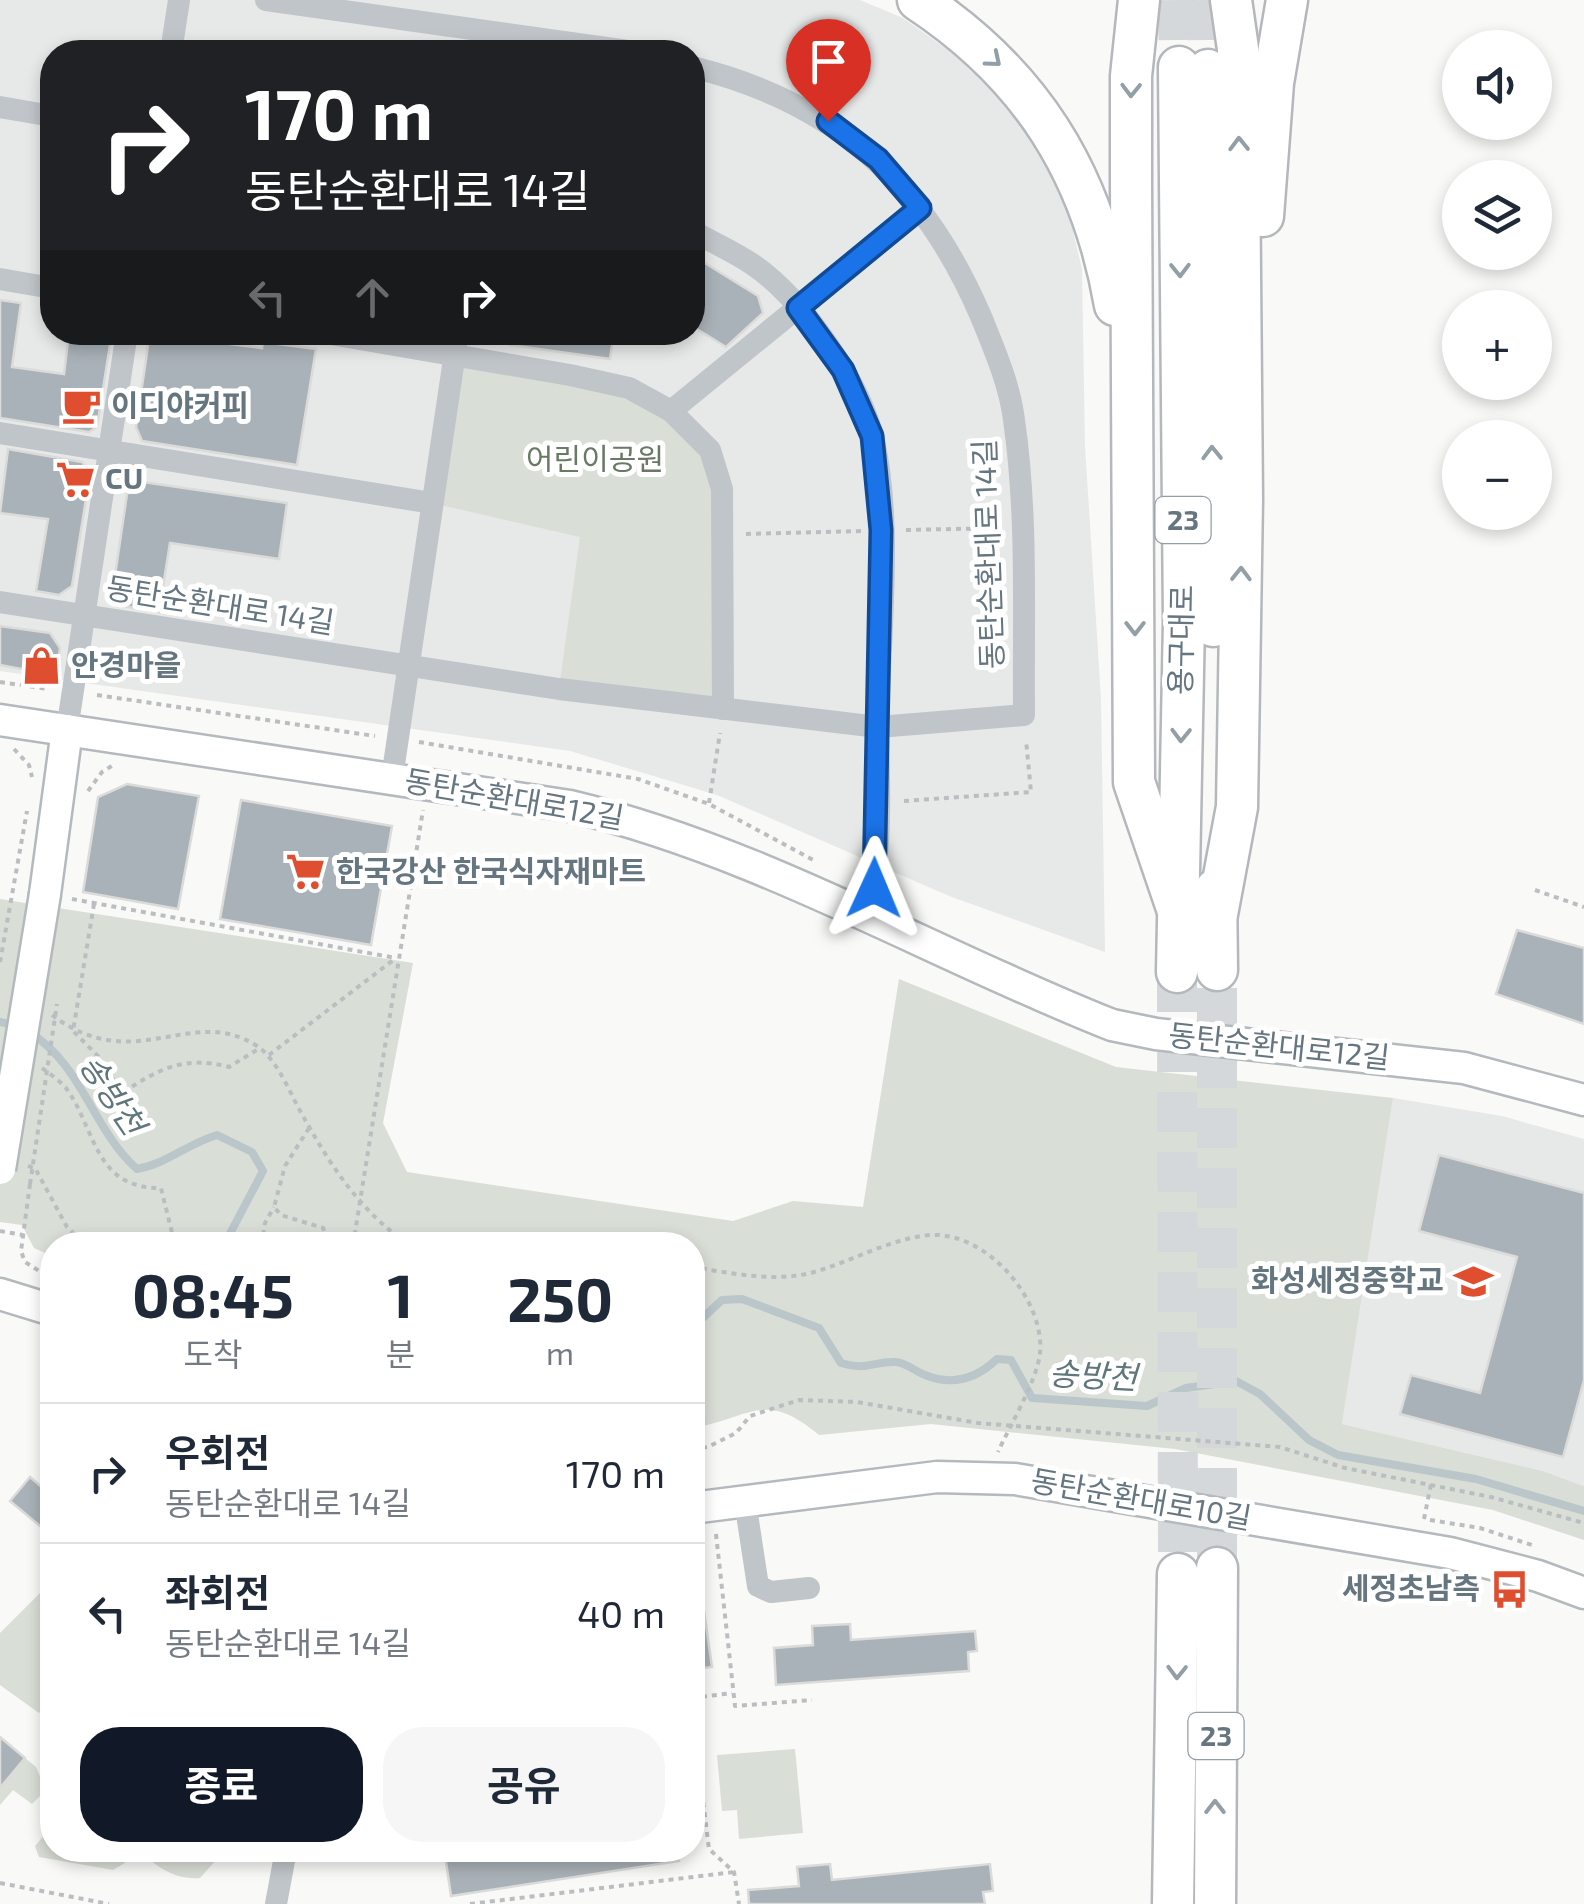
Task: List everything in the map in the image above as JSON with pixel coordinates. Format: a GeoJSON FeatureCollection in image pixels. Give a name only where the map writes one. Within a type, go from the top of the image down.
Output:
{"type":"FeatureCollection","features":[{"type":"Feature","properties":{"kind":"highway"},"geometry":{"type":"LineString","coordinates":[[918,0],[1011,75],[1056,136],[1085,196],[1109,271],[1131,395]]}},
{"type":"Feature","properties":{"kind":"highway"},"geometry":{"type":"LineString","coordinates":[[1138,0],[1132,76],[1131,181],[1134,782],[1177,908]]}},
{"type":"Feature","properties":{"kind":"highway"},"geometry":{"type":"LineString","coordinates":[[1216,914],[1237,807],[1242,499],[1238,49],[1231,0]]}},
{"type":"Feature","properties":{"kind":"highway"},"geometry":{"type":"LineString","coordinates":[[1242,499],[1273,84],[1287,0]]}},
{"type":"Feature","properties":{"kind":"highway","name":"용구대로"},"geometry":{"type":"LineString","coordinates":[[1177,972],[1193,68],[1217,970]]}},
{"type":"Feature","properties":{"kind":"highway","name":"23"},"geometry":{"type":"LineString","coordinates":[[1173,1904],[1198,1571],[1215,1904]]}},
{"type":"Feature","properties":{"kind":"street"},"geometry":{"type":"LineString","coordinates":[[173,40],[180,0]]}},
{"type":"Feature","properties":{"kind":"street"},"geometry":{"type":"LineString","coordinates":[[266,0],[476,40]]}},
{"type":"Feature","properties":{"kind":"street","name":"동탄순환대로 14길"},"geometry":{"type":"LineString","coordinates":[[0,602],[407,666],[878,727],[1024,715],[1022,527],[1014,416],[996,352],[962,272],[920,208],[878,159],[828,121],[766,90],[705,70]]}},
{"type":"Feature","properties":{"kind":"street"},"geometry":{"type":"LineString","coordinates":[[0,107],[40,114]]}},
{"type":"Feature","properties":{"kind":"street"},"geometry":{"type":"LineString","coordinates":[[672,411],[920,208]]}},
{"type":"Feature","properties":{"kind":"street"},"geometry":{"type":"LineString","coordinates":[[705,237],[755,266],[798,308],[843,370],[872,436],[881,530],[878,727],[874,888],[862,915]]}},
{"type":"Feature","properties":{"kind":"street"},"geometry":{"type":"LineString","coordinates":[[0,279],[40,286]]}},
{"type":"Feature","properties":{"kind":"street","name":"동탄순환대로 14길"},"geometry":{"type":"LineString","coordinates":[[67,730],[125,345]]}},
{"type":"Feature","properties":{"kind":"street"},"geometry":{"type":"LineString","coordinates":[[392,778],[457,345]]}},
{"type":"Feature","properties":{"kind":"street"},"geometry":{"type":"LineString","coordinates":[[461,345],[629,388],[672,411],[710,450],[722,489],[723,708]]}},
{"type":"Feature","properties":{"kind":"street"},"geometry":{"type":"LineString","coordinates":[[0,433],[432,503]]}},
{"type":"Feature","properties":{"kind":"street","name":"동탄순환대로12길"},"geometry":{"type":"LineString","coordinates":[[0,720],[392,778],[628,820],[862,915],[1112,1025],[1156,1034],[1464,1068],[1584,1100]]}},
{"type":"Feature","properties":{"kind":"street"},"geometry":{"type":"LineString","coordinates":[[9,1166],[58,897],[67,730]]}},
{"type":"Feature","properties":{"kind":"street"},"geometry":{"type":"LineString","coordinates":[[0,1294],[40,1306]]}},
{"type":"Feature","properties":{"kind":"street","name":"동탄순환대로10길"},"geometry":{"type":"LineString","coordinates":[[705,1506],[937,1476],[1015,1478],[1450,1554],[1538,1576],[1584,1593]]}},
{"type":"Feature","properties":{"kind":"street"},"geometry":{"type":"LineString","coordinates":[[746,1501],[758,1586],[771,1592],[808,1588]]}},
{"type":"Feature","properties":{"kind":"street"},"geometry":{"type":"LineString","coordinates":[[276,1904],[284,1862]]}},
{"type":"Feature","properties":{"kind":"path"},"geometry":{"type":"LineString","coordinates":[[0,682],[26,686]]}},
{"type":"Feature","properties":{"kind":"path"},"geometry":{"type":"LineString","coordinates":[[126,700],[361,734]]}},
{"type":"Feature","properties":{"kind":"path"},"geometry":{"type":"LineString","coordinates":[[709,804],[723,708]]}},
{"type":"Feature","properties":{"kind":"path"},"geometry":{"type":"LineString","coordinates":[[876,802],[1031,792],[1024,715]]}},
{"type":"Feature","properties":{"kind":"path"},"geometry":{"type":"LineString","coordinates":[[437,745],[638,779],[709,804],[824,866]]}},
{"type":"Feature","properties":{"kind":"path"},"geometry":{"type":"LineString","coordinates":[[14,751],[29,765],[32,780]]}},
{"type":"Feature","properties":{"kind":"path"},"geometry":{"type":"LineString","coordinates":[[88,787],[115,765]]}},
{"type":"Feature","properties":{"kind":"path"},"geometry":{"type":"LineString","coordinates":[[0,962],[29,798]]}},
{"type":"Feature","properties":{"kind":"path"},"geometry":{"type":"LineString","coordinates":[[355,1232],[396,958],[424,810]]}},
{"type":"Feature","properties":{"kind":"path"},"geometry":{"type":"LineString","coordinates":[[1535,890],[1584,906]]}},
{"type":"Feature","properties":{"kind":"path"},"geometry":{"type":"LineString","coordinates":[[58,897],[396,958]]}},
{"type":"Feature","properties":{"kind":"path"},"geometry":{"type":"LineString","coordinates":[[74,1031],[94,904]]}},
{"type":"Feature","properties":{"kind":"path"},"geometry":{"type":"LineString","coordinates":[[268,1056],[396,958]]}},
{"type":"Feature","properties":{"kind":"path"},"geometry":{"type":"LineString","coordinates":[[40,1271],[25,1262],[22,1235],[58,995]]}},
{"type":"Feature","properties":{"kind":"path"},"geometry":{"type":"LineString","coordinates":[[50,1013],[98,1056],[122,1092],[163,1066],[201,1060],[229,1067],[260,1048]]}},
{"type":"Feature","properties":{"kind":"path"},"geometry":{"type":"LineString","coordinates":[[74,1031],[94,1041],[120,1044],[222,1031],[260,1048],[359,1202],[395,1232]]}},
{"type":"Feature","properties":{"kind":"path"},"geometry":{"type":"LineString","coordinates":[[36,1062],[66,1088],[92,1144],[120,1178],[138,1188],[161,1188],[172,1232]]}},
{"type":"Feature","properties":{"kind":"path"},"geometry":{"type":"LineString","coordinates":[[264,1232],[285,1166],[310,1128]]}},
{"type":"Feature","properties":{"kind":"path"},"geometry":{"type":"LineString","coordinates":[[9,1166],[35,1168],[72,1232]]}},
{"type":"Feature","properties":{"kind":"path"},"geometry":{"type":"LineString","coordinates":[[274,1207],[281,1215],[325,1232]]}},
{"type":"Feature","properties":{"kind":"path"},"geometry":{"type":"LineString","coordinates":[[0,1231],[22,1235]]}},
{"type":"Feature","properties":{"kind":"path"},"geometry":{"type":"LineString","coordinates":[[705,1268],[779,1277],[810,1273],[901,1240],[936,1234],[965,1243],[997,1262],[1029,1305],[1040,1332],[1033,1377],[998,1452]]}},
{"type":"Feature","properties":{"kind":"path"},"geometry":{"type":"LineString","coordinates":[[705,1448],[736,1433],[750,1416],[799,1400],[856,1402],[978,1422],[1280,1447],[1345,1468],[1431,1484],[1584,1523]]}},
{"type":"Feature","properties":{"kind":"path"},"geometry":{"type":"LineString","coordinates":[[1424,1519],[1431,1484]]}},
{"type":"Feature","properties":{"kind":"path"},"geometry":{"type":"LineString","coordinates":[[716,1532],[736,1706],[812,1700]]}},
{"type":"Feature","properties":{"kind":"path"},"geometry":{"type":"LineString","coordinates":[[705,1696],[734,1693]]}},
{"type":"Feature","properties":{"kind":"path"},"geometry":{"type":"LineString","coordinates":[[705,1817],[709,1849],[734,1872],[739,1904]]}},
{"type":"Feature","properties":{"kind":"path"},"geometry":{"type":"LineString","coordinates":[[470,1904],[734,1872]]}},
{"type":"Feature","properties":{"kind":"path"},"geometry":{"type":"LineString","coordinates":[[0,1883],[108,1904]]}},
{"type":"Feature","properties":{"kind":"shaded area"},"geometry":{"type":"Polygon","coordinates":[[[0,0],[860,0],[903,18],[986,77],[1061,181],[1082,269],[1085,446],[1101,699],[1105,952],[949,896],[717,795],[570,751],[0,671],[0,0]]]}},
{"type":"Feature","properties":{"kind":"shaded area","name":"화성세정중학교"},"geometry":{"type":"Polygon","coordinates":[[[1393,1098],[1502,1116],[1584,1139],[1584,1486],[1543,1471],[1342,1424],[1393,1098]]]}},
{"type":"Feature","properties":{"kind":"green space","name":"어린이공원"},"geometry":{"type":"Polygon","coordinates":[[[455,355],[629,388],[710,450],[723,709],[559,689],[580,537],[432,503],[455,355]]]}},
{"type":"Feature","properties":{"kind":"green space"},"geometry":{"type":"Polygon","coordinates":[[[0,899],[413,963],[383,1123],[407,1172],[733,1221],[793,1201],[863,1207],[899,979],[1116,1067],[1393,1098],[1342,1424],[1543,1471],[1584,1486],[1584,1540],[1493,1510],[1175,1449],[931,1424],[819,1435],[800,1421],[770,1410],[757,1410],[705,1426],[705,1232],[40,1232],[40,1251],[34,1248],[22,1225],[0,1222],[0,899]]]}},
{"type":"Feature","properties":{"kind":"green space"},"geometry":{"type":"Polygon","coordinates":[[[40,1593],[39,1713],[0,1685],[0,1633],[40,1593]]]}},
{"type":"Feature","properties":{"kind":"green space"},"geometry":{"type":"Polygon","coordinates":[[[795,1749],[803,1833],[739,1839],[737,1810],[722,1811],[717,1755],[795,1749]]]}},
{"type":"Feature","properties":{"kind":"green space"},"geometry":{"type":"Polygon","coordinates":[[[25,1758],[40,1776],[40,1796],[32,1804],[13,1790],[0,1805],[0,1788],[25,1758]]]}},
{"type":"Feature","properties":{"kind":"green space"},"geometry":{"type":"Polygon","coordinates":[[[67,1862],[125,1863],[113,1870],[67,1862]]]}},
{"type":"Feature","properties":{"kind":"green space"},"geometry":{"type":"Polygon","coordinates":[[[153,1862],[214,1862],[200,1878],[166,1871],[153,1862]]]}},
{"type":"Feature","properties":{"kind":"building"},"geometry":{"type":"Polygon","coordinates":[[[705,263],[758,296],[763,313],[726,347],[705,334],[705,263]]]}},
{"type":"Feature","properties":{"kind":"building"},"geometry":{"type":"Polygon","coordinates":[[[0,300],[21,303],[12,367],[64,374],[67,345],[110,345],[97,427],[89,432],[0,418],[0,300]]]}},
{"type":"Feature","properties":{"kind":"building"},"geometry":{"type":"Polygon","coordinates":[[[148,345],[286,345],[316,349],[297,465],[142,441],[136,427],[148,345]]]}},
{"type":"Feature","properties":{"kind":"building"},"geometry":{"type":"Polygon","coordinates":[[[510,345],[612,345],[610,359],[510,345]]]}},
{"type":"Feature","properties":{"kind":"building"},"geometry":{"type":"Polygon","coordinates":[[[8,449],[82,462],[90,474],[72,586],[59,595],[36,591],[48,519],[0,513],[8,449]]]}},
{"type":"Feature","properties":{"kind":"building"},"geometry":{"type":"Polygon","coordinates":[[[143,482],[287,503],[279,559],[170,543],[159,612],[118,605],[112,596],[127,494],[143,482]]]}},
{"type":"Feature","properties":{"kind":"building"},"geometry":{"type":"Polygon","coordinates":[[[0,626],[50,633],[60,648],[58,663],[43,673],[0,665],[0,626]]]}},
{"type":"Feature","properties":{"kind":"building"},"geometry":{"type":"Polygon","coordinates":[[[127,784],[199,796],[178,909],[83,892],[98,797],[127,784]]]}},
{"type":"Feature","properties":{"kind":"building","name":"한국강산 한국식자재마트"},"geometry":{"type":"Polygon","coordinates":[[[241,800],[392,826],[371,945],[220,919],[241,800]]]}},
{"type":"Feature","properties":{"kind":"building"},"geometry":{"type":"Polygon","coordinates":[[[1517,930],[1584,948],[1584,1024],[1496,994],[1517,930]]]}},
{"type":"Feature","properties":{"kind":"building"},"geometry":{"type":"Polygon","coordinates":[[[1439,1155],[1584,1193],[1584,1380],[1563,1457],[1400,1414],[1411,1375],[1480,1393],[1517,1257],[1419,1231],[1439,1155]]]}},
{"type":"Feature","properties":{"kind":"building"},"geometry":{"type":"Polygon","coordinates":[[[30,1477],[40,1486],[40,1526],[10,1501],[30,1477]]]}},
{"type":"Feature","properties":{"kind":"building"},"geometry":{"type":"Polygon","coordinates":[[[705,1618],[712,1667],[705,1668],[705,1618]]]}},
{"type":"Feature","properties":{"kind":"building"},"geometry":{"type":"Polygon","coordinates":[[[850,1624],[851,1640],[975,1631],[977,1651],[968,1652],[969,1671],[776,1685],[774,1648],[813,1645],[812,1626],[850,1624]]]}},
{"type":"Feature","properties":{"kind":"building"},"geometry":{"type":"Polygon","coordinates":[[[0,1737],[25,1758],[0,1788],[0,1737]]]}},
{"type":"Feature","properties":{"kind":"building"},"geometry":{"type":"Polygon","coordinates":[[[446,1862],[672,1862],[451,1896],[446,1862]]]}},
{"type":"Feature","properties":{"kind":"building"},"geometry":{"type":"Polygon","coordinates":[[[830,1864],[832,1880],[990,1864],[993,1891],[983,1892],[985,1904],[749,1904],[748,1890],[799,1886],[797,1867],[830,1864]]]}},
{"type":"Feature","properties":{"kind":"waterway","name":"송방천"},"geometry":{"type":"LineString","coordinates":[[0,1022],[17,1026]]}},
{"type":"Feature","properties":{"kind":"waterway","name":"송방천"},"geometry":{"type":"LineString","coordinates":[[29,1032],[62,1061],[109,1136],[137,1169],[217,1135],[252,1152],[263,1171],[231,1232]]}},
{"type":"Feature","properties":{"kind":"waterway","name":"송방천"},"geometry":{"type":"LineString","coordinates":[[705,1316],[722,1300],[742,1299],[819,1328],[841,1363],[865,1366],[899,1362],[945,1380],[972,1376],[997,1359],[1011,1360],[1032,1398],[1147,1406],[1186,1388],[1236,1381],[1260,1394],[1309,1440],[1338,1455],[1476,1479],[1584,1511]]}},
{"type":"Feature","properties":{"kind":"tunnel"},"geometry":{"type":"LineString","coordinates":[[1178,0],[1179,67]]}},
{"type":"Feature","properties":{"kind":"tunnel"},"geometry":{"type":"LineString","coordinates":[[1207,0],[1208,70]]}},
{"type":"Feature","properties":{"kind":"tunnel"},"geometry":{"type":"LineString","coordinates":[[1217,970],[1217,1568]]}},
{"type":"Feature","properties":{"kind":"tunnel"},"geometry":{"type":"LineString","coordinates":[[1177,972],[1178,1574]]}},
{"type":"Feature","properties":{"kind":"place","name":"이디야커피"},"geometry":{"type":"Point","coordinates":[81,406]}},
{"type":"Feature","properties":{"kind":"place","name":"CU"},"geometry":{"type":"Point","coordinates":[75,479]}},
{"type":"Feature","properties":{"kind":"place","name":"안경마을"},"geometry":{"type":"Point","coordinates":[41,666]}},
{"type":"Feature","properties":{"kind":"place","name":"한국강산 한국식자재마트"},"geometry":{"type":"Point","coordinates":[306,872]}},
{"type":"Feature","properties":{"kind":"place","name":"화성세정중학교"},"geometry":{"type":"Point","coordinates":[1474,1281]}},
{"type":"Feature","properties":{"kind":"place","name":"세정초남측"},"geometry":{"type":"Point","coordinates":[1510,1589]}},
{"type":"Feature","properties":{"kind":"route"},"geometry":{"type":"LineString","coordinates":[[828,121],[878,159],[920,208],[798,308],[843,370],[872,436],[881,530],[874,888]]}}]}
